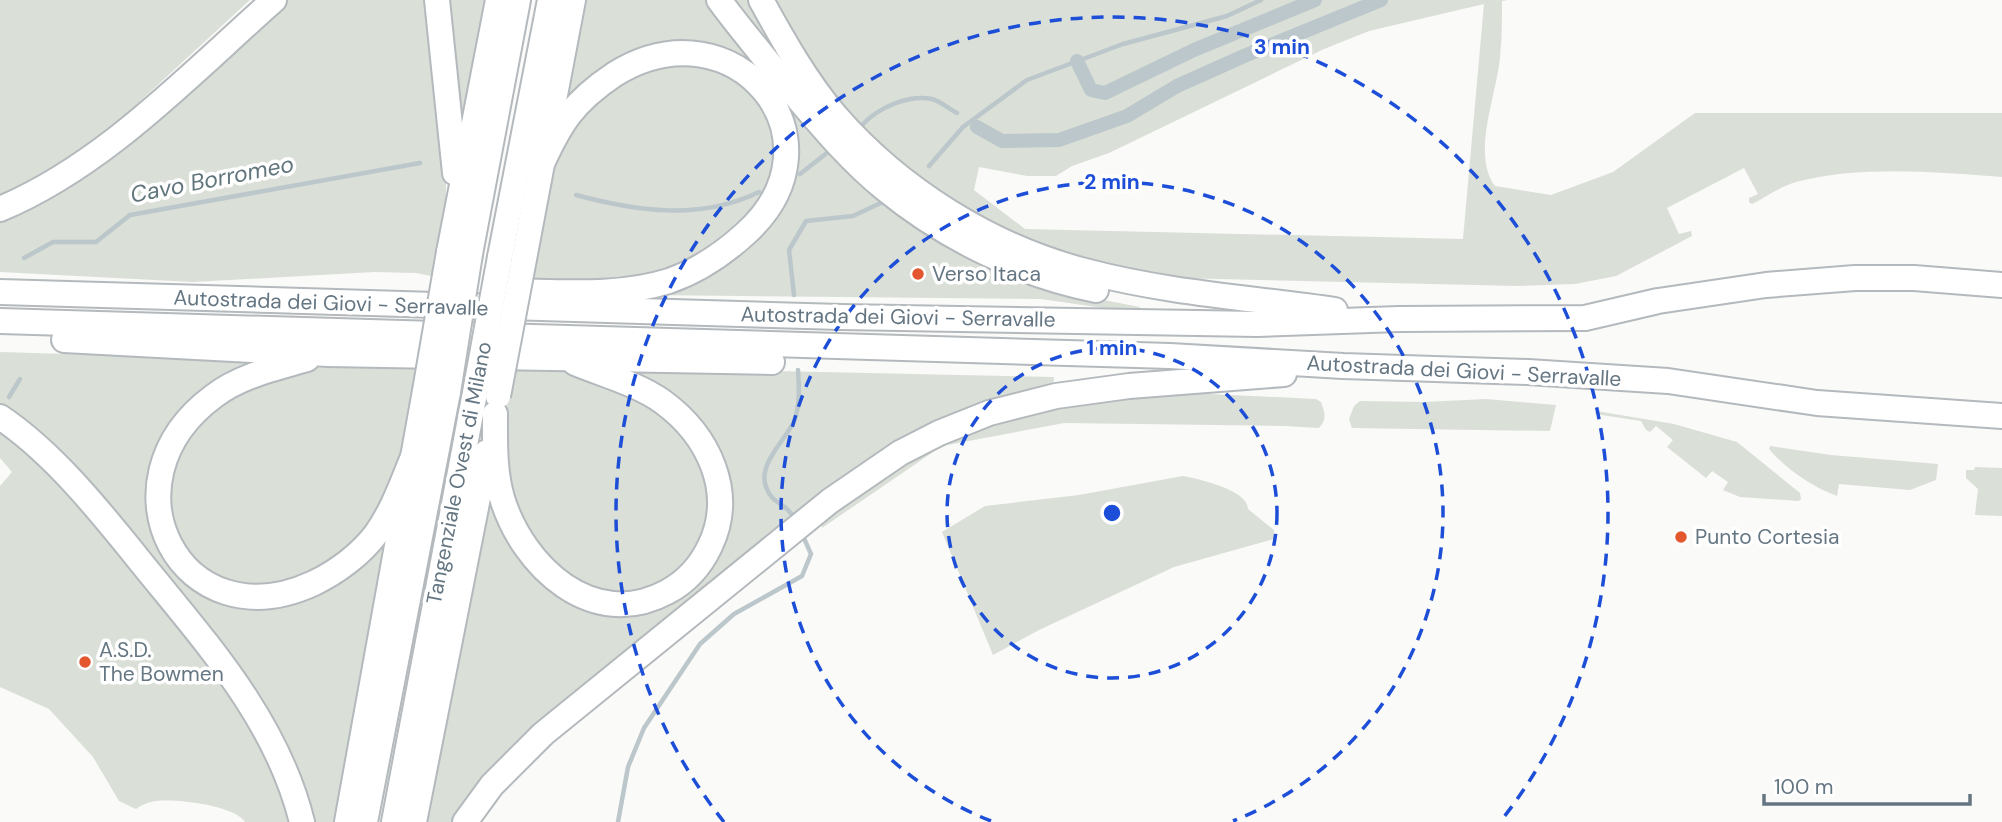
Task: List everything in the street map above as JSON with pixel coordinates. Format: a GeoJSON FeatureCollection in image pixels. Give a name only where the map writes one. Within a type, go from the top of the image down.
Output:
{"type":"FeatureCollection","features":[{"type":"Feature","properties":{"kind":"highway"},"geometry":{"type":"LineString","coordinates":[[0,209],[45,188],[103,150],[274,0]]}},
{"type":"Feature","properties":{"kind":"highway"},"geometry":{"type":"LineString","coordinates":[[437,0],[458,201],[459,253]]}},
{"type":"Feature","properties":{"kind":"highway"},"geometry":{"type":"LineString","coordinates":[[458,201],[498,0]]}},
{"type":"Feature","properties":{"kind":"highway","name":"Tangenziale Ovest di Milano"},"geometry":{"type":"LineString","coordinates":[[365,822],[459,253],[518,0]]}},
{"type":"Feature","properties":{"kind":"highway","name":"Tangenziale Ovest di Milano"},"geometry":{"type":"LineString","coordinates":[[394,822],[489,399],[550,0]]}},
{"type":"Feature","properties":{"kind":"highway"},"geometry":{"type":"LineString","coordinates":[[512,258],[540,168],[573,0]]}},
{"type":"Feature","properties":{"kind":"highway"},"geometry":{"type":"LineString","coordinates":[[719,0],[813,117],[847,154],[884,189],[967,243],[1046,278],[1120,295],[1150,299],[1288,303]]}},
{"type":"Feature","properties":{"kind":"highway"},"geometry":{"type":"LineString","coordinates":[[761,0],[806,76],[835,115],[863,145],[897,174],[966,222],[1006,243],[1087,272],[1161,287],[1399,319]]}},
{"type":"Feature","properties":{"kind":"highway"},"geometry":{"type":"LineString","coordinates":[[265,300],[363,290],[608,291],[668,281],[690,273],[712,260],[764,216],[773,202],[784,172],[785,135],[776,107],[767,92],[743,69],[729,60],[704,51],[670,51],[649,56],[625,67],[587,95],[570,111],[556,132],[540,168]]}},
{"type":"Feature","properties":{"kind":"highway","name":"Autostrada dei Giovi - Serravalle"},"geometry":{"type":"LineString","coordinates":[[0,292],[855,317],[1257,324],[1399,319],[1585,318],[1685,297],[1766,285],[1855,278],[1914,278],[2002,285]]}},
{"type":"Feature","properties":{"kind":"highway","name":"Autostrada dei Giovi - Serravalle"},"geometry":{"type":"LineString","coordinates":[[0,321],[1170,356],[1343,366],[1528,372],[1668,381],[1817,403],[2002,416]]}},
{"type":"Feature","properties":{"kind":"highway"},"geometry":{"type":"LineString","coordinates":[[0,337],[328,354],[1056,368],[1170,356]]}},
{"type":"Feature","properties":{"kind":"highway"},"geometry":{"type":"LineString","coordinates":[[328,354],[246,379],[214,396],[177,433],[161,466],[158,503],[166,536],[184,564],[211,585],[248,597],[281,596],[318,582],[353,558],[375,535],[392,508],[437,391]]}},
{"type":"Feature","properties":{"kind":"highway"},"geometry":{"type":"LineString","coordinates":[[489,399],[502,499],[515,530],[545,570],[575,593],[604,602],[635,603],[654,598],[679,584],[704,558],[716,534],[721,502],[713,463],[693,430],[661,401],[644,391],[562,358]]}},
{"type":"Feature","properties":{"kind":"highway"},"geometry":{"type":"LineString","coordinates":[[465,822],[492,785],[543,734],[830,501],[900,453],[939,433],[989,413],[1056,396],[1129,386],[1253,378],[1343,366]]}},
{"type":"Feature","properties":{"kind":"highway"},"geometry":{"type":"LineString","coordinates":[[414,822],[489,399]]}},
{"type":"Feature","properties":{"kind":"highway"},"geometry":{"type":"LineString","coordinates":[[0,417],[44,454],[78,488],[230,672],[279,754],[297,799],[302,822]]}},
{"type":"Feature","properties":{"kind":"highway"},"geometry":{"type":"LineString","coordinates":[[347,822],[413,457]]}},
{"type":"Feature","properties":{"kind":"shaded area"},"geometry":{"type":"Polygon","coordinates":[[[0,0],[250,0],[101,137],[46,174],[0,198],[0,0]]]}},
{"type":"Feature","properties":{"kind":"shaded area"},"geometry":{"type":"Polygon","coordinates":[[[285,0],[428,0],[446,160],[444,222],[436,277],[416,273],[374,272],[193,282],[0,272],[0,217],[285,0]]]}},
{"type":"Feature","properties":{"kind":"shaded area"},"geometry":{"type":"Polygon","coordinates":[[[445,0],[489,0],[464,138],[445,0]]]}},
{"type":"Feature","properties":{"kind":"shaded area"},"geometry":{"type":"Polygon","coordinates":[[[576,0],[707,0],[816,133],[1072,294],[1140,307],[1139,309],[1110,309],[1041,299],[646,295],[742,249],[778,214],[792,181],[765,75],[730,49],[704,42],[676,40],[636,49],[601,72],[565,105],[576,0]]]}},
{"type":"Feature","properties":{"kind":"shaded area"},"geometry":{"type":"Polygon","coordinates":[[[725,0],[750,0],[785,65],[725,0]]]}},
{"type":"Feature","properties":{"kind":"shaded area"},"geometry":{"type":"Polygon","coordinates":[[[770,0],[1508,0],[1502,1],[1500,57],[1485,141],[1488,173],[1495,186],[1551,195],[1613,172],[1695,113],[2002,113],[2002,177],[1899,171],[1846,173],[1790,184],[1752,204],[1749,198],[1758,194],[1744,168],[1667,208],[1679,234],[1691,231],[1692,236],[1616,276],[1575,284],[1518,286],[1176,278],[1065,258],[942,199],[844,113],[770,0]],[[1484,4],[1369,31],[1324,49],[1109,153],[1072,166],[1056,176],[1027,176],[979,167],[974,190],[1025,229],[1463,239],[1484,4]]]}},
{"type":"Feature","properties":{"kind":"shaded area"},"geometry":{"type":"Polygon","coordinates":[[[688,56],[740,76],[772,120],[776,149],[766,195],[736,232],[690,261],[649,276],[629,281],[528,282],[547,173],[564,140],[598,98],[630,73],[688,56]]]}},
{"type":"Feature","properties":{"kind":"shaded area"},"geometry":{"type":"Polygon","coordinates":[[[0,352],[264,360],[172,427],[170,553],[258,605],[388,530],[335,822],[312,822],[274,725],[0,407],[0,352]]]}},
{"type":"Feature","properties":{"kind":"shaded area"},"geometry":{"type":"Polygon","coordinates":[[[418,364],[402,462],[374,516],[355,540],[335,557],[295,583],[266,588],[235,585],[211,571],[185,550],[172,522],[167,488],[177,452],[220,405],[271,377],[309,368],[418,364]]]}},
{"type":"Feature","properties":{"kind":"shaded area"},"geometry":{"type":"Polygon","coordinates":[[[509,365],[585,372],[635,393],[692,443],[712,497],[708,525],[682,567],[669,578],[650,588],[623,594],[598,593],[552,568],[515,510],[498,436],[509,365]]]}},
{"type":"Feature","properties":{"kind":"shaded area"},"geometry":{"type":"Polygon","coordinates":[[[631,368],[1054,377],[1053,389],[939,424],[453,822],[419,822],[482,486],[550,589],[569,602],[596,611],[675,597],[732,506],[671,395],[638,374],[630,372],[631,368]]]}},
{"type":"Feature","properties":{"kind":"shaded area"},"geometry":{"type":"Polygon","coordinates":[[[1190,393],[1316,399],[1321,402],[1324,419],[1319,428],[1064,423],[947,445],[822,528],[820,520],[936,444],[1047,405],[1190,393]]]}},
{"type":"Feature","properties":{"kind":"shaded area"},"geometry":{"type":"Polygon","coordinates":[[[1486,399],[1556,405],[1550,431],[1352,428],[1349,419],[1354,406],[1360,401],[1486,399]]]}},
{"type":"Feature","properties":{"kind":"shaded area"},"geometry":{"type":"Polygon","coordinates":[[[1596,411],[1674,424],[1737,442],[1800,493],[1801,499],[1740,497],[1723,490],[1728,482],[1712,471],[1706,478],[1667,447],[1673,440],[1656,426],[1650,432],[1641,421],[1595,414],[1596,411]]]}},
{"type":"Feature","properties":{"kind":"shaded area","name":"A.S.D. The Bowmen"},"geometry":{"type":"Polygon","coordinates":[[[0,428],[42,464],[90,515],[208,659],[276,768],[293,822],[245,822],[229,811],[186,802],[151,802],[136,809],[119,801],[93,757],[49,709],[0,687],[0,486],[12,472],[0,458],[0,428]]]}},
{"type":"Feature","properties":{"kind":"shaded area"},"geometry":{"type":"Polygon","coordinates":[[[1770,446],[1831,455],[1938,464],[1936,480],[1910,490],[1839,484],[1837,496],[1800,477],[1776,457],[1769,449],[1770,446]]]}},
{"type":"Feature","properties":{"kind":"shaded area"},"geometry":{"type":"Polygon","coordinates":[[[1975,467],[2002,468],[2002,516],[1975,515],[1978,489],[1966,478],[1966,470],[1974,470],[1975,467]]]}},
{"type":"Feature","properties":{"kind":"shaded area"},"geometry":{"type":"Polygon","coordinates":[[[1183,476],[1222,486],[1240,496],[1248,509],[1274,530],[1274,539],[1174,567],[1039,630],[993,655],[942,532],[985,506],[1079,495],[1183,476]]]}},
{"type":"Feature","properties":{"kind":"waterway"},"geometry":{"type":"LineString","coordinates":[[929,166],[963,127],[1027,80],[1123,44],[1227,16],[1261,0]]}},
{"type":"Feature","properties":{"kind":"waterway"},"geometry":{"type":"LineString","coordinates":[[1077,61],[1091,90],[1105,93],[1194,50],[1315,0]]}},
{"type":"Feature","properties":{"kind":"waterway","name":"Cavo Borromeo"},"geometry":{"type":"LineString","coordinates":[[977,127],[1002,141],[1059,140],[1127,116],[1177,86],[1381,0]]}},
{"type":"Feature","properties":{"kind":"waterway","name":"Cavo Borromeo"},"geometry":{"type":"LineString","coordinates":[[862,125],[885,108],[913,99],[932,99],[957,113]]}},
{"type":"Feature","properties":{"kind":"waterway","name":"Cavo Borromeo"},"geometry":{"type":"LineString","coordinates":[[800,174],[832,149]]}},
{"type":"Feature","properties":{"kind":"waterway","name":"Cavo Borromeo"},"geometry":{"type":"LineString","coordinates":[[24,258],[53,242],[96,242],[130,215],[420,163]]}},
{"type":"Feature","properties":{"kind":"waterway","name":"Cavo Borromeo"},"geometry":{"type":"LineString","coordinates":[[576,195],[645,209],[691,210],[737,201],[759,192]]}},
{"type":"Feature","properties":{"kind":"waterway"},"geometry":{"type":"LineString","coordinates":[[794,295],[789,250],[806,221],[853,216],[885,201]]}},
{"type":"Feature","properties":{"kind":"waterway"},"geometry":{"type":"LineString","coordinates":[[794,518],[772,497],[764,478],[769,460],[795,419],[798,370]]}},
{"type":"Feature","properties":{"kind":"waterway","name":"Cavo Borromeo"},"geometry":{"type":"LineString","coordinates":[[9,397],[20,379]]}},
{"type":"Feature","properties":{"kind":"waterway"},"geometry":{"type":"LineString","coordinates":[[618,822],[628,767],[644,728],[700,644],[734,614],[802,576],[811,554],[803,536]]}},
{"type":"Feature","properties":{"kind":"place","name":"Verso Itaca"},"geometry":{"type":"Point","coordinates":[918,274]}},
{"type":"Feature","properties":{"kind":"place","name":"Punto Cortesia"},"geometry":{"type":"Point","coordinates":[1681,537]}},
{"type":"Feature","properties":{"kind":"place","name":"A.S.D. The Bowmen"},"geometry":{"type":"Point","coordinates":[85,662]}}]}
